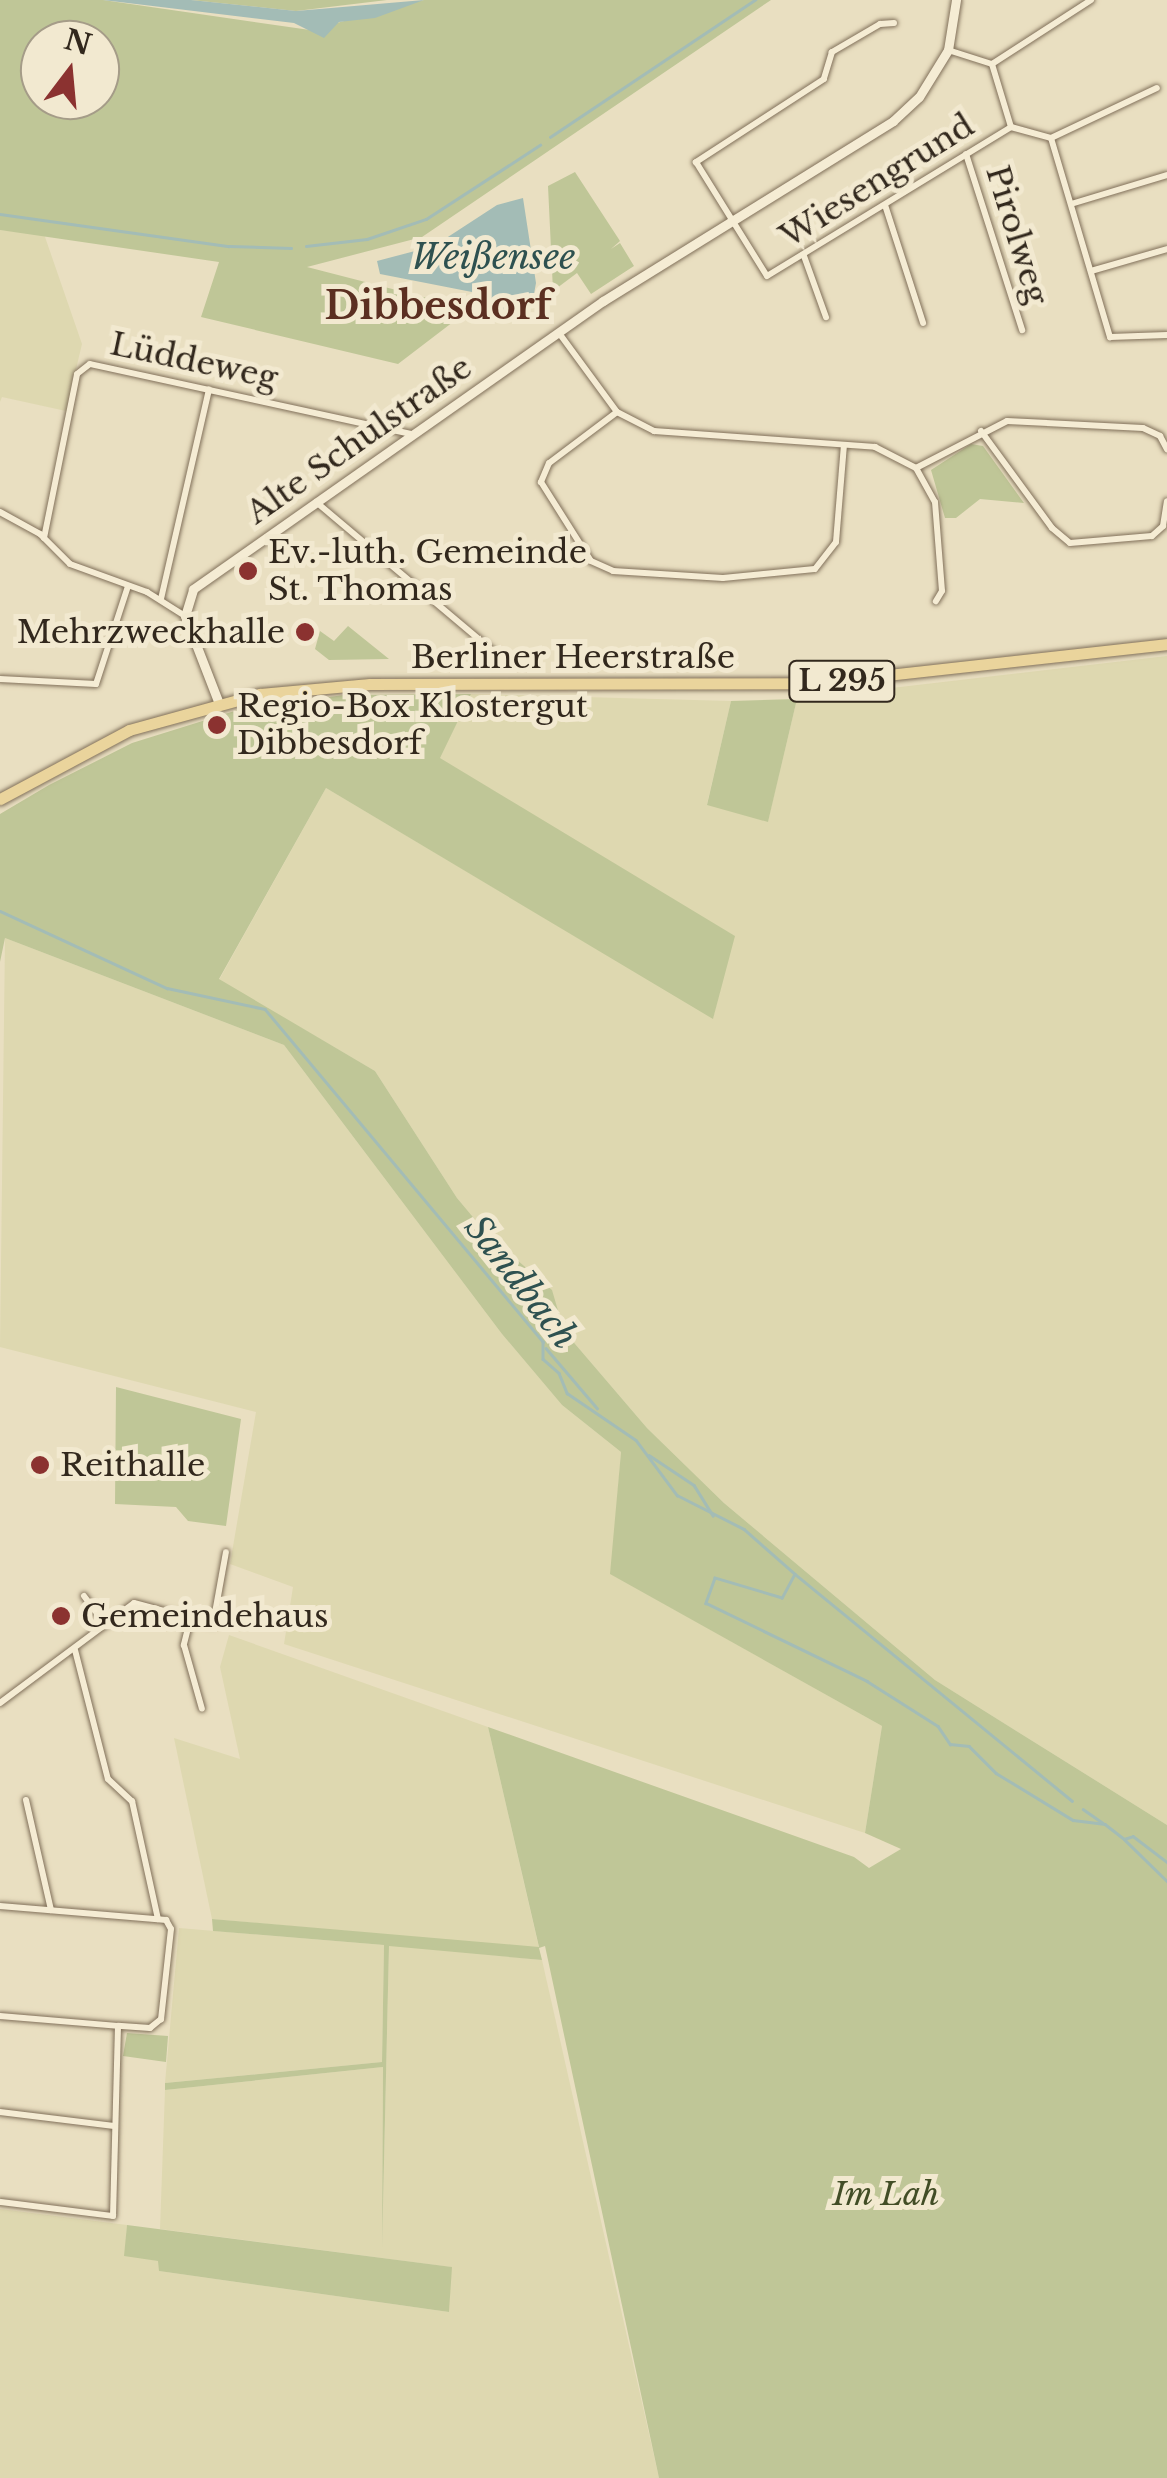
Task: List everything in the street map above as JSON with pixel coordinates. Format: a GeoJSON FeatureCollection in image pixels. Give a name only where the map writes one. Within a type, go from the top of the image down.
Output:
{"type":"FeatureCollection","features":[{"type":"Feature","properties":{"kind":"main road","name":"Berliner Heerstraße"},"geometry":{"type":"LineString","coordinates":[[0,799],[129,730],[218,702],[370,684],[815,682],[1167,644]]}},
{"type":"Feature","properties":{"kind":"street","name":"Alte Schulstraße"},"geometry":{"type":"LineString","coordinates":[[185,616],[193,589],[410,434],[558,332],[893,121],[919,97],[948,50],[956,0]]}},
{"type":"Feature","properties":{"kind":"street"},"geometry":{"type":"LineString","coordinates":[[948,50],[992,64],[1077,4],[1091,0]]}},
{"type":"Feature","properties":{"kind":"street"},"geometry":{"type":"LineString","coordinates":[[732,222],[696,166],[698,158],[824,80],[832,52],[880,24],[894,23]]}},
{"type":"Feature","properties":{"kind":"street","name":"Wiesengrund"},"geometry":{"type":"LineString","coordinates":[[732,222],[767,276],[804,256],[1011,126],[992,64]]}},
{"type":"Feature","properties":{"kind":"street"},"geometry":{"type":"LineString","coordinates":[[1011,126],[1050,138],[1157,88]]}},
{"type":"Feature","properties":{"kind":"street"},"geometry":{"type":"LineString","coordinates":[[1050,138],[1110,337],[1167,335]]}},
{"type":"Feature","properties":{"kind":"street","name":"Pirolweg"},"geometry":{"type":"LineString","coordinates":[[966,154],[1022,330]]}},
{"type":"Feature","properties":{"kind":"street"},"geometry":{"type":"LineString","coordinates":[[1071,204],[1167,175]]}},
{"type":"Feature","properties":{"kind":"street"},"geometry":{"type":"LineString","coordinates":[[885,205],[924,322]]}},
{"type":"Feature","properties":{"kind":"street"},"geometry":{"type":"LineString","coordinates":[[1091,271],[1167,250]]}},
{"type":"Feature","properties":{"kind":"street"},"geometry":{"type":"LineString","coordinates":[[804,256],[826,317]]}},
{"type":"Feature","properties":{"kind":"street"},"geometry":{"type":"LineString","coordinates":[[558,332],[617,412],[664,433],[884,449],[916,468],[935,502],[942,591],[936,601]]}},
{"type":"Feature","properties":{"kind":"street","name":"Lüddeweg"},"geometry":{"type":"LineString","coordinates":[[44,538],[80,369],[98,364],[410,434]]}},
{"type":"Feature","properties":{"kind":"street"},"geometry":{"type":"LineString","coordinates":[[161,599],[209,389]]}},
{"type":"Feature","properties":{"kind":"street"},"geometry":{"type":"LineString","coordinates":[[617,412],[549,463],[541,482],[591,560],[614,571],[723,578],[815,569],[832,552],[838,532],[844,445]]}},
{"type":"Feature","properties":{"kind":"street"},"geometry":{"type":"LineString","coordinates":[[916,468],[981,431],[1017,421],[1143,428],[1160,436],[1167,449]]}},
{"type":"Feature","properties":{"kind":"street"},"geometry":{"type":"LineString","coordinates":[[981,431],[1052,528],[1070,543],[1152,536],[1163,526],[1167,501]]}},
{"type":"Feature","properties":{"kind":"street"},"geometry":{"type":"LineString","coordinates":[[315,502],[505,660]]}},
{"type":"Feature","properties":{"kind":"street"},"geometry":{"type":"LineString","coordinates":[[0,512],[44,538],[70,564],[161,599],[185,616],[218,702]]}},
{"type":"Feature","properties":{"kind":"street"},"geometry":{"type":"LineString","coordinates":[[0,679],[96,684],[128,586]]}},
{"type":"Feature","properties":{"kind":"street"},"geometry":{"type":"LineString","coordinates":[[0,1703],[140,1602],[212,1624],[226,1552]]}},
{"type":"Feature","properties":{"kind":"street"},"geometry":{"type":"LineString","coordinates":[[84,1596],[106,1625]]}},
{"type":"Feature","properties":{"kind":"street"},"geometry":{"type":"LineString","coordinates":[[191,1616],[184,1645],[202,1709]]}},
{"type":"Feature","properties":{"kind":"street"},"geometry":{"type":"LineString","coordinates":[[0,2016],[150,2028],[161,2018],[171,1930],[162,1920],[132,1801],[108,1779],[75,1650]]}},
{"type":"Feature","properties":{"kind":"street"},"geometry":{"type":"LineString","coordinates":[[26,1800],[51,1910]]}},
{"type":"Feature","properties":{"kind":"street"},"geometry":{"type":"LineString","coordinates":[[0,1906],[162,1920]]}},
{"type":"Feature","properties":{"kind":"street"},"geometry":{"type":"LineString","coordinates":[[0,2202],[113,2216],[118,2026]]}},
{"type":"Feature","properties":{"kind":"street"},"geometry":{"type":"LineString","coordinates":[[0,2112],[114,2126]]}},
{"type":"Feature","properties":{"kind":"shaded area"},"geometry":{"type":"Polygon","coordinates":[[[0,230],[44,234],[82,344],[66,411],[2,397],[0,402],[0,230]]]}},
{"type":"Feature","properties":{"kind":"shaded area"},"geometry":{"type":"Polygon","coordinates":[[[1167,656],[1167,1825],[935,1680],[724,1503],[647,1428],[564,1331],[551,1290],[488,1235],[457,1198],[375,1071],[219,980],[326,788],[713,1018],[734,936],[439,758],[471,694],[731,701],[707,804],[768,821],[797,699],[1167,656]]]}},
{"type":"Feature","properties":{"kind":"shaded area"},"geometry":{"type":"Polygon","coordinates":[[[5,938],[284,1045],[502,1334],[562,1405],[621,1452],[611,1574],[882,1726],[865,1833],[284,1644],[293,1587],[230,1564],[256,1412],[0,1347],[5,938]]]}},
{"type":"Feature","properties":{"kind":"shaded area"},"geometry":{"type":"Polygon","coordinates":[[[229,1635],[488,1727],[539,1948],[212,1919],[174,1738],[240,1759],[220,1667],[229,1635]]]}},
{"type":"Feature","properties":{"kind":"shaded area"},"geometry":{"type":"Polygon","coordinates":[[[179,1928],[384,1945],[382,2062],[165,2083],[179,1928]]]}},
{"type":"Feature","properties":{"kind":"shaded area"},"geometry":{"type":"Polygon","coordinates":[[[389,1945],[542,1960],[659,2478],[0,2478],[0,2209],[127,2225],[125,2255],[159,2261],[159,2271],[449,2312],[451,2267],[160,2229],[165,2090],[383,2067],[382,2249],[389,1945]]]}},
{"type":"Feature","properties":{"kind":"green space"},"geometry":{"type":"Polygon","coordinates":[[[0,0],[103,0],[310,30],[424,0],[771,0],[422,237],[307,267],[470,309],[398,364],[201,317],[219,262],[0,230],[0,0]]]}},
{"type":"Feature","properties":{"kind":"green space"},"geometry":{"type":"Polygon","coordinates":[[[191,0],[387,0],[296,11],[191,0]]]}},
{"type":"Feature","properties":{"kind":"green space"},"geometry":{"type":"Polygon","coordinates":[[[575,172],[620,241],[611,249],[620,243],[634,266],[591,294],[577,273],[553,291],[548,186],[575,172]]]}},
{"type":"Feature","properties":{"kind":"green space"},"geometry":{"type":"Polygon","coordinates":[[[971,444],[983,446],[1024,503],[980,499],[956,518],[945,518],[931,470],[971,444]]]}},
{"type":"Feature","properties":{"kind":"green space"},"geometry":{"type":"Polygon","coordinates":[[[348,626],[389,659],[329,660],[315,649],[320,631],[334,641],[348,626]]]}},
{"type":"Feature","properties":{"kind":"green space","name":"Im Lah"},"geometry":{"type":"Polygon","coordinates":[[[471,694],[440,758],[735,936],[713,1019],[326,788],[219,979],[375,1071],[457,1198],[488,1235],[552,1290],[564,1331],[647,1428],[724,1503],[935,1680],[1167,1825],[1167,2478],[659,2478],[545,1946],[539,1948],[542,1960],[389,1946],[382,2249],[383,2067],[165,2090],[165,2083],[382,2062],[384,1945],[213,1931],[212,1919],[539,1947],[488,1727],[854,1857],[869,1868],[901,1849],[865,1833],[882,1726],[610,1574],[621,1452],[562,1405],[502,1334],[284,1045],[5,938],[0,962],[0,814],[49,785],[132,743],[241,709],[344,695],[471,694]]]}},
{"type":"Feature","properties":{"kind":"green space"},"geometry":{"type":"Polygon","coordinates":[[[797,699],[768,822],[707,805],[731,701],[797,699]]]}},
{"type":"Feature","properties":{"kind":"green space"},"geometry":{"type":"Polygon","coordinates":[[[116,1387],[241,1419],[226,1526],[188,1521],[176,1507],[115,1504],[116,1387]]]}},
{"type":"Feature","properties":{"kind":"green space"},"geometry":{"type":"Polygon","coordinates":[[[127,2033],[168,2036],[166,2062],[123,2056],[127,2033]]]}},
{"type":"Feature","properties":{"kind":"green space"},"geometry":{"type":"Polygon","coordinates":[[[127,2225],[452,2267],[449,2312],[159,2271],[158,2261],[124,2256],[127,2225]]]}},
{"type":"Feature","properties":{"kind":"water"},"geometry":{"type":"Polygon","coordinates":[[[103,0],[191,0],[296,11],[424,0],[375,18],[339,22],[324,38],[294,23],[103,0]]]}},
{"type":"Feature","properties":{"kind":"water","name":"Weißensee"},"geometry":{"type":"Polygon","coordinates":[[[523,198],[536,283],[532,305],[518,318],[472,292],[380,274],[377,261],[434,246],[497,205],[523,198]]]}},
{"type":"Feature","properties":{"kind":"water"},"geometry":{"type":"Polygon","coordinates":[[[506,1265],[546,1315],[540,1322],[501,1277],[506,1265]]]}},
{"type":"Feature","properties":{"kind":"waterway"},"geometry":{"type":"LineString","coordinates":[[550,137],[755,0]]}},
{"type":"Feature","properties":{"kind":"waterway"},"geometry":{"type":"LineString","coordinates":[[306,246],[367,239],[426,219],[540,145]]}},
{"type":"Feature","properties":{"kind":"waterway"},"geometry":{"type":"LineString","coordinates":[[0,214],[229,246],[291,248]]}},
{"type":"Feature","properties":{"kind":"waterway","name":"Sandbach"},"geometry":{"type":"LineString","coordinates":[[0,911],[167,988],[265,1009],[543,1342],[543,1359],[559,1373],[567,1393],[636,1440],[677,1495],[744,1529],[795,1574],[782,1598],[715,1578],[706,1603],[867,1681],[938,1726],[950,1744],[969,1746],[996,1773],[1073,1820],[1105,1824],[1124,1839],[1133,1836],[1167,1862]]}},
{"type":"Feature","properties":{"kind":"waterway"},"geometry":{"type":"LineString","coordinates":[[546,1348],[597,1408]]}},
{"type":"Feature","properties":{"kind":"waterway"},"geometry":{"type":"LineString","coordinates":[[649,1455],[694,1485],[713,1516]]}},
{"type":"Feature","properties":{"kind":"waterway"},"geometry":{"type":"LineString","coordinates":[[795,1574],[1072,1801]]}},
{"type":"Feature","properties":{"kind":"waterway"},"geometry":{"type":"LineString","coordinates":[[1083,1809],[1103,1823]]}},
{"type":"Feature","properties":{"kind":"waterway"},"geometry":{"type":"LineString","coordinates":[[1125,1840],[1167,1881]]}},
{"type":"Feature","properties":{"kind":"place","name":"Ev.-luth. Gemeinde St. Thomas"},"geometry":{"type":"Point","coordinates":[248,571]}},
{"type":"Feature","properties":{"kind":"place","name":"Mehrzweckhalle"},"geometry":{"type":"Point","coordinates":[305,632]}},
{"type":"Feature","properties":{"kind":"place","name":"Regio-Box Klostergut Dibbesdorf"},"geometry":{"type":"Point","coordinates":[217,725]}},
{"type":"Feature","properties":{"kind":"place","name":"Reithalle"},"geometry":{"type":"Point","coordinates":[40,1465]}},
{"type":"Feature","properties":{"kind":"place","name":"Gemeindehaus"},"geometry":{"type":"Point","coordinates":[61,1616]}},
{"type":"Feature","properties":{"kind":"district","name":"Dibbesdorf"},"geometry":{"type":"Point","coordinates":[438,306]}}]}
